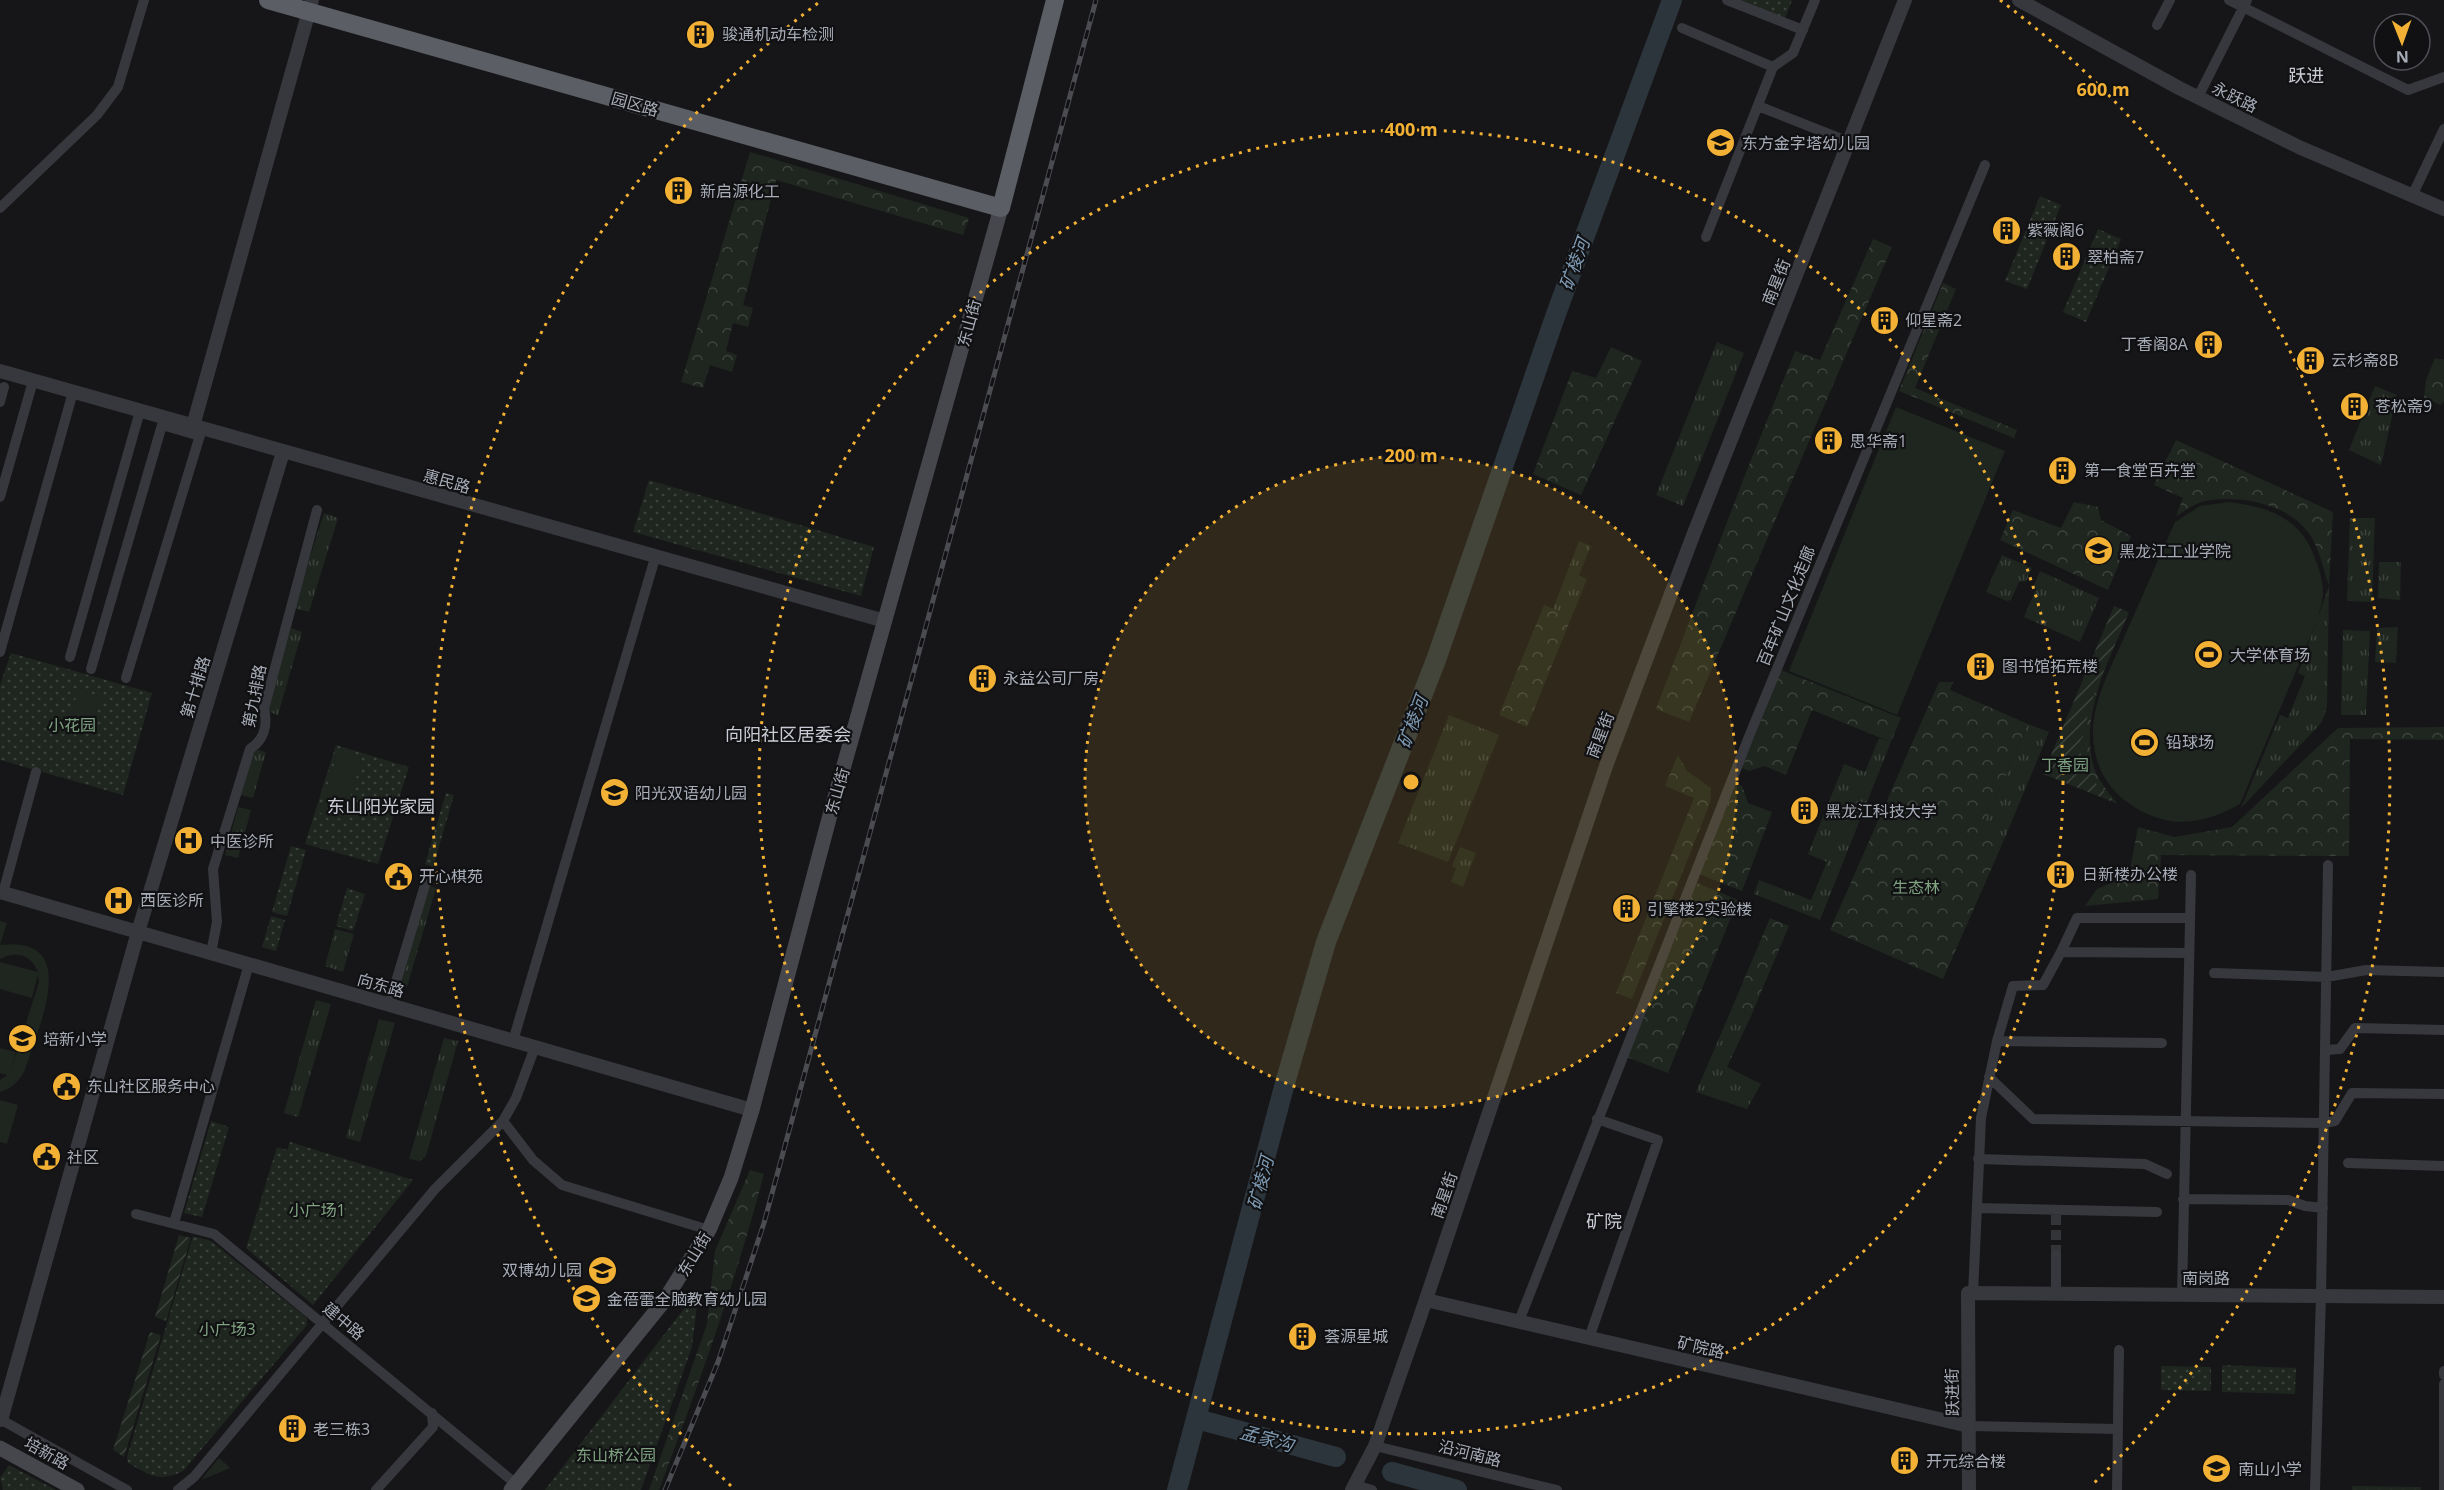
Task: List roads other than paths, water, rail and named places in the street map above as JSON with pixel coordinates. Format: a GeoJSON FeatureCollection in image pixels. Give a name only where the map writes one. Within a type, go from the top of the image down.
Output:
{"type":"FeatureCollection","features":[{"type":"Feature","properties":{"kind":"highway","name":"园区路"},"geometry":{"type":"LineString","coordinates":[[268,0],[310,6],[1001,208]]}},
{"type":"Feature","properties":{"kind":"highway","name":"东山街"},"geometry":{"type":"LineString","coordinates":[[1001,208],[1055,0]]}},
{"type":"Feature","properties":{"kind":"main road","name":"东山街"},"geometry":{"type":"LineString","coordinates":[[514,1487],[664,1301],[709,1230],[731,1178],[752,1110],[830,815],[1001,208]]}},
{"type":"Feature","properties":{"kind":"main road","name":"培新路"},"geometry":{"type":"LineString","coordinates":[[0,1448],[77,1490]]}},
{"type":"Feature","properties":{"kind":"street"},"geometry":{"type":"LineString","coordinates":[[0,208],[97,115],[118,87],[144,0]]}},
{"type":"Feature","properties":{"kind":"street"},"geometry":{"type":"LineString","coordinates":[[1727,0],[1803,30]]}},
{"type":"Feature","properties":{"kind":"street"},"geometry":{"type":"LineString","coordinates":[[1706,237],[1773,67],[1793,53],[1815,0]]}},
{"type":"Feature","properties":{"kind":"street","name":"永跃路"},"geometry":{"type":"LineString","coordinates":[[2019,0],[2198,97],[2326,160],[2444,209]]}},
{"type":"Feature","properties":{"kind":"street"},"geometry":{"type":"LineString","coordinates":[[2157,25],[2170,0]]}},
{"type":"Feature","properties":{"kind":"street"},"geometry":{"type":"LineString","coordinates":[[2229,0],[2245,4],[2408,90],[2444,77]]}},
{"type":"Feature","properties":{"kind":"street","name":"南星街"},"geometry":{"type":"LineString","coordinates":[[1353,1487],[1375,1446],[1606,766],[1694,533],[1849,142],[1900,1]]}},
{"type":"Feature","properties":{"kind":"street"},"geometry":{"type":"LineString","coordinates":[[2198,97],[2245,4]]}},
{"type":"Feature","properties":{"kind":"street"},"geometry":{"type":"LineString","coordinates":[[126,678],[198,430],[310,6]]}},
{"type":"Feature","properties":{"kind":"street"},"geometry":{"type":"LineString","coordinates":[[1682,28],[1773,67]]}},
{"type":"Feature","properties":{"kind":"street"},"geometry":{"type":"LineString","coordinates":[[1758,106],[1849,142]]}},
{"type":"Feature","properties":{"kind":"street"},"geometry":{"type":"LineString","coordinates":[[2412,196],[2444,129]]}},
{"type":"Feature","properties":{"kind":"street","name":"百年矿山文化走廊"},"geometry":{"type":"LineString","coordinates":[[1519,1321],[1620,1059],[1849,491],[1985,165]]}},
{"type":"Feature","properties":{"kind":"street","name":"惠民路"},"geometry":{"type":"LineString","coordinates":[[0,371],[141,411],[198,430],[885,621]]}},
{"type":"Feature","properties":{"kind":"street"},"geometry":{"type":"LineString","coordinates":[[0,497],[33,381]]}},
{"type":"Feature","properties":{"kind":"street"},"geometry":{"type":"LineString","coordinates":[[0,402],[4,387]]}},
{"type":"Feature","properties":{"kind":"street"},"geometry":{"type":"LineString","coordinates":[[0,652],[73,392]]}},
{"type":"Feature","properties":{"kind":"street"},"geometry":{"type":"LineString","coordinates":[[70,657],[141,411]]}},
{"type":"Feature","properties":{"kind":"street"},"geometry":{"type":"LineString","coordinates":[[91,669],[162,425],[198,430]]}},
{"type":"Feature","properties":{"kind":"street","name":"第十排路"},"geometry":{"type":"LineString","coordinates":[[1,1420],[138,932],[283,452]]}},
{"type":"Feature","properties":{"kind":"street","name":"第九排路"},"geometry":{"type":"LineString","coordinates":[[211,953],[217,922],[213,869],[250,748],[260,742],[267,720],[264,709],[317,510]]}},
{"type":"Feature","properties":{"kind":"street"},"geometry":{"type":"LineString","coordinates":[[513,1041],[655,558]]}},
{"type":"Feature","properties":{"kind":"street"},"geometry":{"type":"LineString","coordinates":[[1,893],[36,772]]}},
{"type":"Feature","properties":{"kind":"street"},"geometry":{"type":"LineString","coordinates":[[2315,1490],[2323,1208],[2328,865]]}},
{"type":"Feature","properties":{"kind":"street"},"geometry":{"type":"LineString","coordinates":[[2182,1295],[2191,874]]}},
{"type":"Feature","properties":{"kind":"street"},"geometry":{"type":"LineString","coordinates":[[389,1005],[428,875]]}},
{"type":"Feature","properties":{"kind":"street","name":"向东路"},"geometry":{"type":"LineString","coordinates":[[1,893],[752,1110]]}},
{"type":"Feature","properties":{"kind":"street"},"geometry":{"type":"LineString","coordinates":[[1970,1293],[1981,1118],[1997,1041],[2013,986],[2043,985],[2078,918],[2189,918]]}},
{"type":"Feature","properties":{"kind":"street"},"geometry":{"type":"LineString","coordinates":[[2061,952],[2188,953]]}},
{"type":"Feature","properties":{"kind":"street"},"geometry":{"type":"LineString","coordinates":[[174,1223],[249,964]]}},
{"type":"Feature","properties":{"kind":"street"},"geometry":{"type":"LineString","coordinates":[[2214,973],[2327,977],[2366,970],[2444,972]]}},
{"type":"Feature","properties":{"kind":"street"},"geometry":{"type":"LineString","coordinates":[[2326,1050],[2340,1049],[2355,1028],[2444,1030]]}},
{"type":"Feature","properties":{"kind":"street"},"geometry":{"type":"LineString","coordinates":[[1997,1041],[2162,1044]]}},
{"type":"Feature","properties":{"kind":"street"},"geometry":{"type":"LineString","coordinates":[[178,1490],[194,1477],[435,1189],[503,1121],[516,1098],[535,1047]]}},
{"type":"Feature","properties":{"kind":"street"},"geometry":{"type":"LineString","coordinates":[[1989,1077],[2033,1119],[2324,1123],[2335,1121],[2352,1093],[2444,1094]]}},
{"type":"Feature","properties":{"kind":"street"},"geometry":{"type":"LineString","coordinates":[[1589,1338],[1658,1140],[1597,1119]]}},
{"type":"Feature","properties":{"kind":"street"},"geometry":{"type":"LineString","coordinates":[[503,1121],[533,1160],[562,1185],[709,1230]]}},
{"type":"Feature","properties":{"kind":"street"},"geometry":{"type":"LineString","coordinates":[[1978,1159],[2145,1164],[2167,1174]]}},
{"type":"Feature","properties":{"kind":"street"},"geometry":{"type":"LineString","coordinates":[[2348,1163],[2444,1166]]}},
{"type":"Feature","properties":{"kind":"street"},"geometry":{"type":"LineString","coordinates":[[2183,1199],[2288,1200],[2306,1206],[2323,1208]]}},
{"type":"Feature","properties":{"kind":"street"},"geometry":{"type":"LineString","coordinates":[[1977,1208],[2157,1212]]}},
{"type":"Feature","properties":{"kind":"street","name":"建中路"},"geometry":{"type":"LineString","coordinates":[[136,1214],[214,1234],[432,1413],[514,1487]]}},
{"type":"Feature","properties":{"kind":"street"},"geometry":{"type":"LineString","coordinates":[[2056,1255],[2056,1294]]}},
{"type":"Feature","properties":{"kind":"street","name":"南岗路"},"geometry":{"type":"LineString","coordinates":[[1970,1293],[2444,1297]]}},
{"type":"Feature","properties":{"kind":"street","name":"跃进街"},"geometry":{"type":"LineString","coordinates":[[1970,1293],[1970,1490]]}},
{"type":"Feature","properties":{"kind":"street","name":"矿院路"},"geometry":{"type":"LineString","coordinates":[[1426,1300],[1969,1426]]}},
{"type":"Feature","properties":{"kind":"street"},"geometry":{"type":"LineString","coordinates":[[2117,1490],[2119,1350]]}},
{"type":"Feature","properties":{"kind":"street"},"geometry":{"type":"LineString","coordinates":[[2444,1384],[2444,1490]]}},
{"type":"Feature","properties":{"kind":"street"},"geometry":{"type":"LineString","coordinates":[[376,1490],[433,1427],[432,1413]]}},
{"type":"Feature","properties":{"kind":"street"},"geometry":{"type":"LineString","coordinates":[[1,1420],[127,1490]]}},
{"type":"Feature","properties":{"kind":"street"},"geometry":{"type":"LineString","coordinates":[[1969,1426],[2118,1429]]}},
{"type":"Feature","properties":{"kind":"street","name":"沿河南路"},"geometry":{"type":"LineString","coordinates":[[1375,1446],[1557,1490]]}},
{"type":"Feature","properties":{"kind":"street"},"geometry":{"type":"LineString","coordinates":[[1353,1487],[1372,1490]]}},
{"type":"Feature","properties":{"kind":"waterway","name":"矿棱河"},"geometry":{"type":"LineString","coordinates":[[1177,1490],[1285,1083],[1326,942],[1436,660],[1556,314],[1672,0]]}},
{"type":"Feature","properties":{"kind":"waterway","name":"孟家沟"},"geometry":{"type":"LineString","coordinates":[[1197,1419],[1336,1457]]}},
{"type":"Feature","properties":{"kind":"waterway","name":"孟家沟"},"geometry":{"type":"LineString","coordinates":[[1392,1472],[1457,1490]]}},
{"type":"Feature","properties":{"kind":"tunnel"},"geometry":{"type":"LineString","coordinates":[[2056,1210],[2056,1255]]}},
{"type":"Feature","properties":{"kind":"railway"},"geometry":{"type":"LineString","coordinates":[[665,1490],[718,1362],[764,1223],[1096,0]]}},
{"type":"Feature","properties":{"kind":"place","name":"骏通机动车检测"},"geometry":{"type":"Point","coordinates":[701,34]}},
{"type":"Feature","properties":{"kind":"place","name":"东方金字塔幼儿园"},"geometry":{"type":"Point","coordinates":[1721,143]}},
{"type":"Feature","properties":{"kind":"place","name":"新启源化工"},"geometry":{"type":"Point","coordinates":[679,191]}},
{"type":"Feature","properties":{"kind":"place","name":"紫薇阁6"},"geometry":{"type":"Point","coordinates":[2006,230]}},
{"type":"Feature","properties":{"kind":"place","name":"翠柏斋7"},"geometry":{"type":"Point","coordinates":[2066,257]}},
{"type":"Feature","properties":{"kind":"place","name":"仰星斋2"},"geometry":{"type":"Point","coordinates":[1884,320]}},
{"type":"Feature","properties":{"kind":"place","name":"丁香阁8A"},"geometry":{"type":"Point","coordinates":[2209,344]}},
{"type":"Feature","properties":{"kind":"place","name":"云杉斋8B"},"geometry":{"type":"Point","coordinates":[2310,360]}},
{"type":"Feature","properties":{"kind":"place","name":"苍松斋9"},"geometry":{"type":"Point","coordinates":[2354,406]}},
{"type":"Feature","properties":{"kind":"place","name":"思华斋1"},"geometry":{"type":"Point","coordinates":[1829,441]}},
{"type":"Feature","properties":{"kind":"place","name":"第一食堂百卉堂"},"geometry":{"type":"Point","coordinates":[2063,470]}},
{"type":"Feature","properties":{"kind":"place","name":"黑龙江工业学院"},"geometry":{"type":"Point","coordinates":[2098,551]}},
{"type":"Feature","properties":{"kind":"place","name":"大学体育场"},"geometry":{"type":"Point","coordinates":[2209,655]}},
{"type":"Feature","properties":{"kind":"place","name":"图书馆拓荒楼"},"geometry":{"type":"Point","coordinates":[1981,666]}},
{"type":"Feature","properties":{"kind":"place","name":"永益公司厂房"},"geometry":{"type":"Point","coordinates":[982,678]}},
{"type":"Feature","properties":{"kind":"place","name":"铅球场"},"geometry":{"type":"Point","coordinates":[2145,742]}},
{"type":"Feature","properties":{"kind":"place","name":"阳光双语幼儿园"},"geometry":{"type":"Point","coordinates":[614,793]}},
{"type":"Feature","properties":{"kind":"place","name":"黑龙江科技大学"},"geometry":{"type":"Point","coordinates":[1804,811]}},
{"type":"Feature","properties":{"kind":"place","name":"中医诊所"},"geometry":{"type":"Point","coordinates":[189,841]}},
{"type":"Feature","properties":{"kind":"place","name":"日新楼办公楼"},"geometry":{"type":"Point","coordinates":[2061,874]}},
{"type":"Feature","properties":{"kind":"place","name":"开心棋苑"},"geometry":{"type":"Point","coordinates":[398,876]}},
{"type":"Feature","properties":{"kind":"place","name":"西医诊所"},"geometry":{"type":"Point","coordinates":[119,900]}},
{"type":"Feature","properties":{"kind":"place","name":"引擎楼2实验楼"},"geometry":{"type":"Point","coordinates":[1626,909]}},
{"type":"Feature","properties":{"kind":"place","name":"培新小学"},"geometry":{"type":"Point","coordinates":[22,1039]}},
{"type":"Feature","properties":{"kind":"place","name":"东山社区服务中心"},"geometry":{"type":"Point","coordinates":[66,1086]}},
{"type":"Feature","properties":{"kind":"place","name":"社区"},"geometry":{"type":"Point","coordinates":[46,1157]}},
{"type":"Feature","properties":{"kind":"place","name":"双博幼儿园"},"geometry":{"type":"Point","coordinates":[603,1270]}},
{"type":"Feature","properties":{"kind":"place","name":"金蓓蕾全脑教育幼儿园"},"geometry":{"type":"Point","coordinates":[586,1299]}},
{"type":"Feature","properties":{"kind":"place","name":"荟源星城"},"geometry":{"type":"Point","coordinates":[1303,1336]}},
{"type":"Feature","properties":{"kind":"place","name":"老三栋3"},"geometry":{"type":"Point","coordinates":[292,1429]}},
{"type":"Feature","properties":{"kind":"place","name":"开元综合楼"},"geometry":{"type":"Point","coordinates":[1905,1461]}},
{"type":"Feature","properties":{"kind":"place","name":"南山小学"},"geometry":{"type":"Point","coordinates":[2217,1469]}},
{"type":"Feature","properties":{"kind":"district","name":"跃进"},"geometry":{"type":"Point","coordinates":[2306,75]}},
{"type":"Feature","properties":{"kind":"district","name":"向阳社区居委会"},"geometry":{"type":"Point","coordinates":[788,734]}},
{"type":"Feature","properties":{"kind":"district","name":"东山阳光家园"},"geometry":{"type":"Point","coordinates":[381,806]}},
{"type":"Feature","properties":{"kind":"district","name":"矿院"},"geometry":{"type":"Point","coordinates":[1604,1221]}},
{"type":"Feature","properties":{"kind":"park label","name":"小花园"},"geometry":{"type":"Point","coordinates":[72,725]}},
{"type":"Feature","properties":{"kind":"park label","name":"丁香园"},"geometry":{"type":"Point","coordinates":[2065,765]}},
{"type":"Feature","properties":{"kind":"park label","name":"生态林"},"geometry":{"type":"Point","coordinates":[1916,887]}},
{"type":"Feature","properties":{"kind":"park label","name":"小广场1"},"geometry":{"type":"Point","coordinates":[317,1210]}},
{"type":"Feature","properties":{"kind":"park label","name":"小广场3"},"geometry":{"type":"Point","coordinates":[227,1329]}},
{"type":"Feature","properties":{"kind":"park label","name":"东山桥公园"},"geometry":{"type":"Point","coordinates":[616,1455]}}]}
